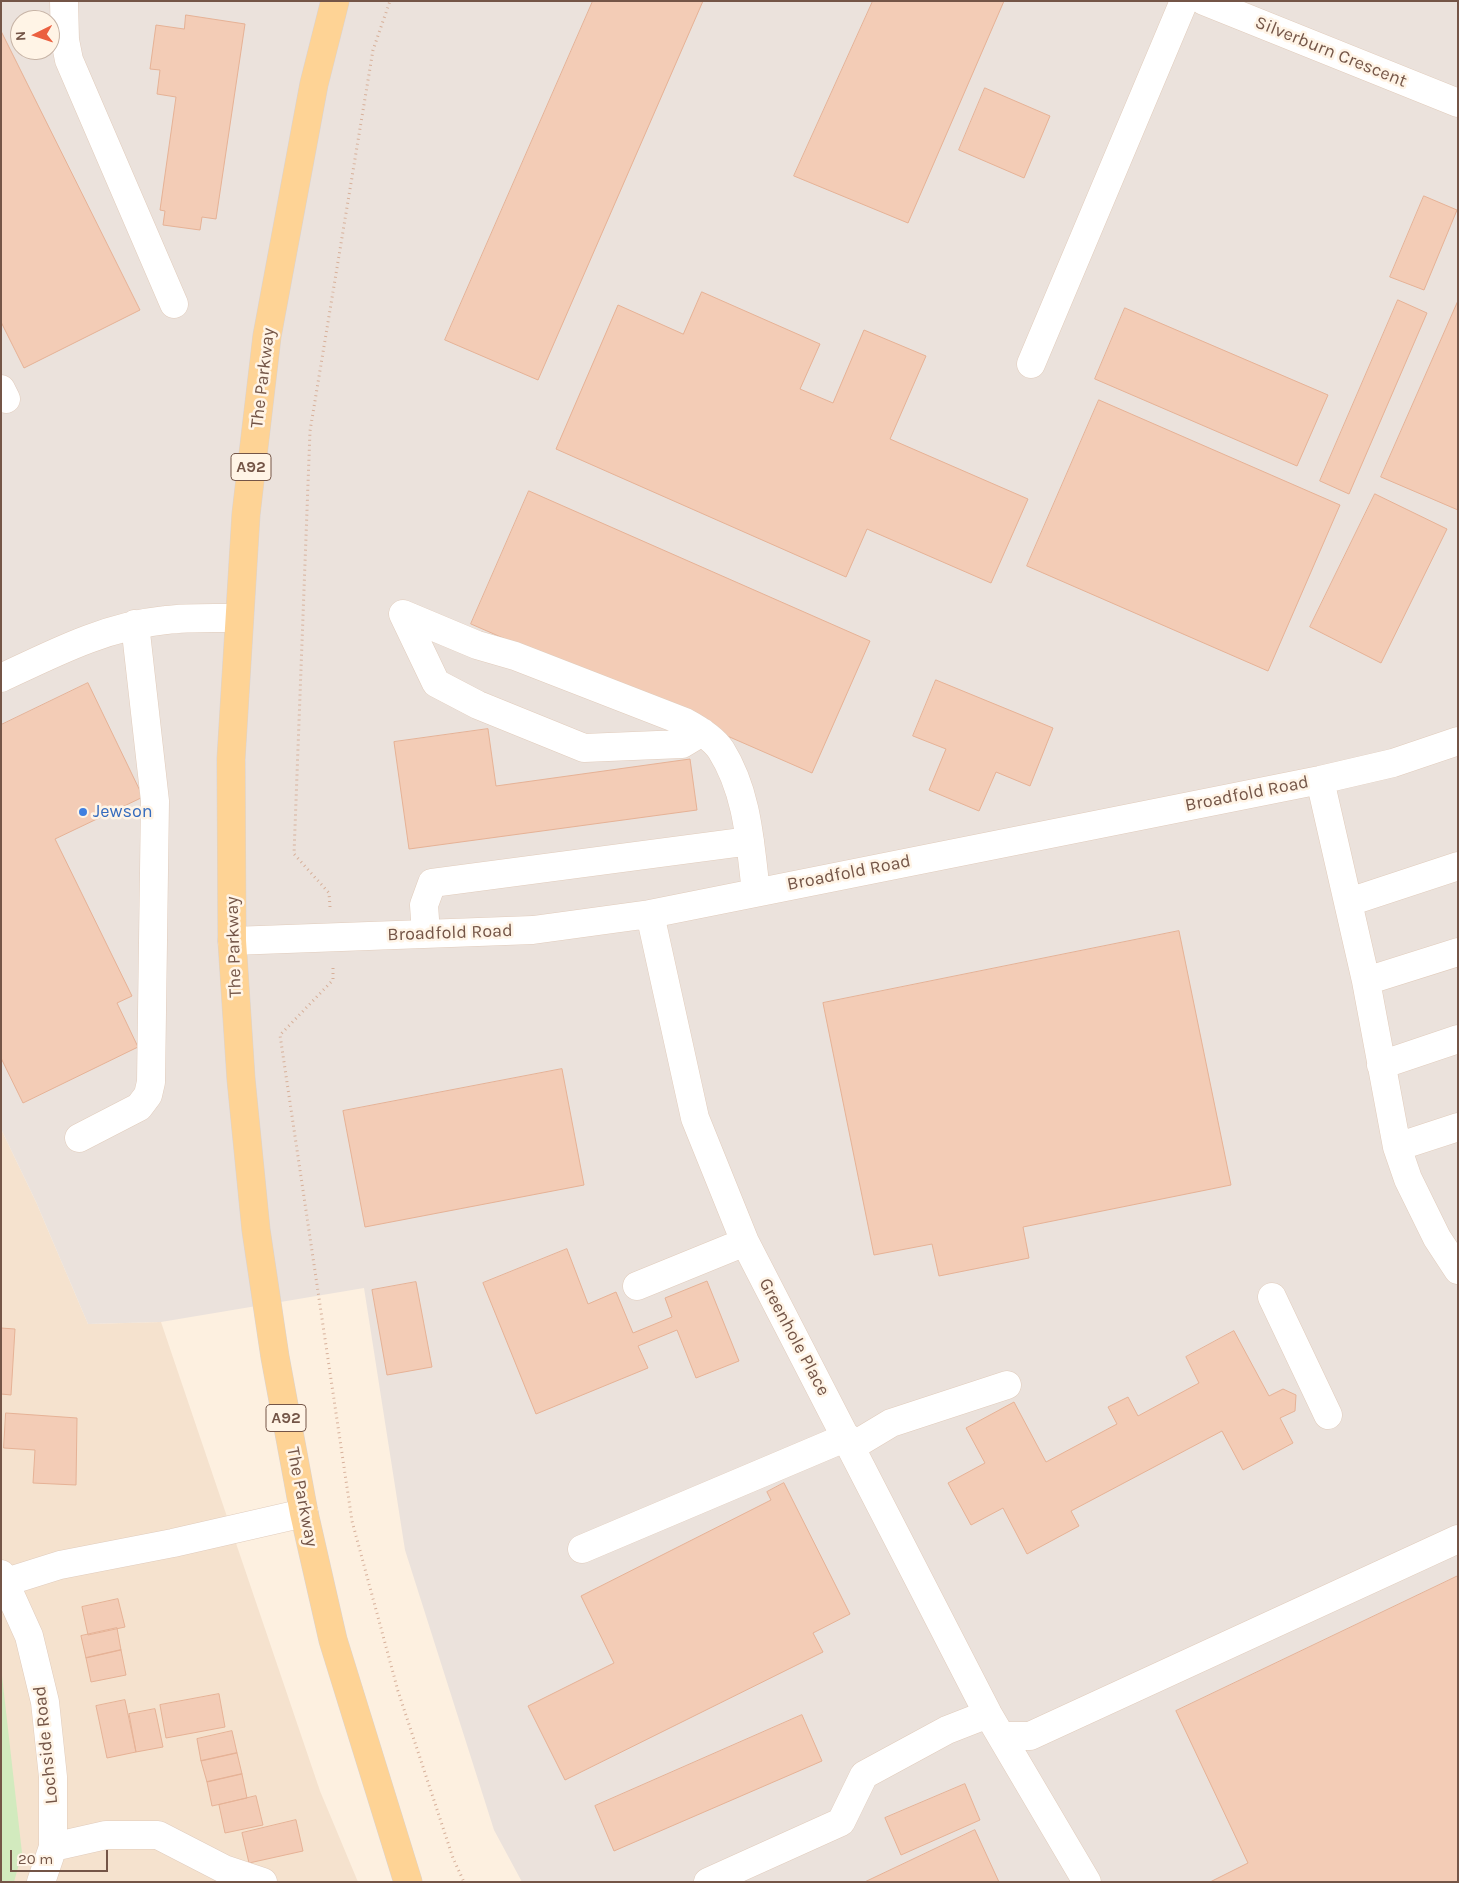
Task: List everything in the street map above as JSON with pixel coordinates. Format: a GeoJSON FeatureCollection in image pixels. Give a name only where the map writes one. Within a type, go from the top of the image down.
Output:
{"type":"FeatureCollection","features":[{"type":"Feature","properties":{"kind":"main road","name":"The Parkway"},"geometry":{"type":"LineString","coordinates":[[335,1],[314,84],[267,336],[246,514],[238,618],[231,759],[232,941],[241,1079],[256,1230],[275,1357],[304,1513],[333,1640],[408,1882]]}},
{"type":"Feature","properties":{"kind":"street"},"geometry":{"type":"LineString","coordinates":[[64,1],[65,40],[69,60],[174,304]]}},
{"type":"Feature","properties":{"kind":"street"},"geometry":{"type":"LineString","coordinates":[[1030,364],[1184,1]]}},
{"type":"Feature","properties":{"kind":"street","name":"Silverburn Crescent"},"geometry":{"type":"LineString","coordinates":[[1204,1],[1458,104]]}},
{"type":"Feature","properties":{"kind":"street"},"geometry":{"type":"LineString","coordinates":[[702,732],[682,744],[584,748],[478,705],[436,683],[403,614],[477,645],[515,656],[685,722],[702,732],[721,749],[746,805],[756,892]]}},
{"type":"Feature","properties":{"kind":"street"},"geometry":{"type":"LineString","coordinates":[[1,678],[78,641],[135,624],[167,619],[238,618]]}},
{"type":"Feature","properties":{"kind":"street"},"geometry":{"type":"LineString","coordinates":[[79,1138],[139,1107],[148,1095],[150,1082],[155,801],[135,624]]}},
{"type":"Feature","properties":{"kind":"street","name":"Broadfold Road"},"geometry":{"type":"LineString","coordinates":[[232,941],[533,930],[650,914],[1320,780],[1393,763],[1458,741]]}},
{"type":"Feature","properties":{"kind":"street"},"geometry":{"type":"LineString","coordinates":[[1320,780],[1366,981],[1397,1147],[1408,1179],[1437,1238],[1458,1270]]}},
{"type":"Feature","properties":{"kind":"street"},"geometry":{"type":"LineString","coordinates":[[426,934],[424,905],[432,883],[750,841]]}},
{"type":"Feature","properties":{"kind":"street"},"geometry":{"type":"LineString","coordinates":[[1349,902],[1458,866]]}},
{"type":"Feature","properties":{"kind":"street","name":"Greenhole Place"},"geometry":{"type":"LineString","coordinates":[[650,914],[695,1118],[745,1242],[994,1725],[1087,1882]]}},
{"type":"Feature","properties":{"kind":"street"},"geometry":{"type":"LineString","coordinates":[[1366,981],[1458,952]]}},
{"type":"Feature","properties":{"kind":"street"},"geometry":{"type":"LineString","coordinates":[[1381,1064],[1458,1039]]}},
{"type":"Feature","properties":{"kind":"street"},"geometry":{"type":"LineString","coordinates":[[1397,1147],[1458,1127]]}},
{"type":"Feature","properties":{"kind":"street"},"geometry":{"type":"LineString","coordinates":[[637,1286],[745,1242]]}},
{"type":"Feature","properties":{"kind":"street"},"geometry":{"type":"LineString","coordinates":[[1272,1297],[1328,1415]]}},
{"type":"Feature","properties":{"kind":"street"},"geometry":{"type":"LineString","coordinates":[[582,1549],[849,1442],[891,1422],[1007,1385]]}},
{"type":"Feature","properties":{"kind":"street","name":"Lochside Road"},"geometry":{"type":"LineString","coordinates":[[41,1882],[53,1846],[53,1777],[45,1702],[29,1636],[4,1578],[173,1543],[304,1513]]}},
{"type":"Feature","properties":{"kind":"street"},"geometry":{"type":"LineString","coordinates":[[708,1882],[841,1822],[864,1775],[947,1730],[994,1725],[1030,1736],[1458,1539]]}},
{"type":"Feature","properties":{"kind":"street"},"geometry":{"type":"LineString","coordinates":[[53,1846],[106,1835],[158,1835],[224,1869],[263,1882]]}},
{"type":"Feature","properties":{"kind":"shaded area"},"geometry":{"type":"Polygon","coordinates":[[[1,1],[1458,1],[1458,1882],[522,1882],[494,1830],[405,1550],[364,1288],[161,1322],[88,1324],[36,1202],[1,1129],[1,1]]]}},
{"type":"Feature","properties":{"kind":"shaded area"},"geometry":{"type":"Polygon","coordinates":[[[1,1129],[36,1202],[88,1324],[161,1322],[320,1791],[358,1882],[1,1882],[1,1129]]]}},
{"type":"Feature","properties":{"kind":"green space"},"geometry":{"type":"Polygon","coordinates":[[[1,1667],[22,1853],[14,1882],[1,1882],[1,1667]]]}},
{"type":"Feature","properties":{"kind":"building"},"geometry":{"type":"Polygon","coordinates":[[[593,1],[703,1],[538,380],[445,340],[593,1]]]}},
{"type":"Feature","properties":{"kind":"building"},"geometry":{"type":"Polygon","coordinates":[[[873,1],[1004,1],[908,223],[794,176],[873,1]]]}},
{"type":"Feature","properties":{"kind":"building"},"geometry":{"type":"Polygon","coordinates":[[[186,15],[245,24],[216,219],[202,217],[200,230],[163,225],[165,211],[160,210],[176,97],[157,94],[160,70],[150,69],[156,25],[184,29],[186,15]]]}},
{"type":"Feature","properties":{"kind":"building"},"geometry":{"type":"Polygon","coordinates":[[[1,31],[10,49],[10,60],[15,60],[140,310],[24,368],[1,322],[1,31]]]}},
{"type":"Feature","properties":{"kind":"building"},"geometry":{"type":"Polygon","coordinates":[[[985,88],[1050,116],[1024,178],[959,150],[985,88]]]}},
{"type":"Feature","properties":{"kind":"building"},"geometry":{"type":"Polygon","coordinates":[[[1424,196],[1457,210],[1424,290],[1390,277],[1424,196]]]}},
{"type":"Feature","properties":{"kind":"building"},"geometry":{"type":"Polygon","coordinates":[[[702,292],[820,344],[800,389],[833,403],[864,330],[926,356],[890,439],[1028,499],[991,583],[867,529],[846,577],[556,449],[618,305],[683,334],[702,292]]]}},
{"type":"Feature","properties":{"kind":"building"},"geometry":{"type":"Polygon","coordinates":[[[1398,300],[1427,313],[1349,494],[1320,481],[1398,300]]]}},
{"type":"Feature","properties":{"kind":"building"},"geometry":{"type":"Polygon","coordinates":[[[1458,301],[1458,510],[1381,477],[1458,301]]]}},
{"type":"Feature","properties":{"kind":"building"},"geometry":{"type":"Polygon","coordinates":[[[1125,308],[1328,395],[1297,466],[1095,379],[1125,308]]]}},
{"type":"Feature","properties":{"kind":"building"},"geometry":{"type":"Polygon","coordinates":[[[1099,400],[1340,505],[1268,671],[1027,566],[1099,400]]]}},
{"type":"Feature","properties":{"kind":"building"},"geometry":{"type":"Polygon","coordinates":[[[529,491],[870,641],[812,773],[471,624],[529,491]]]}},
{"type":"Feature","properties":{"kind":"building"},"geometry":{"type":"Polygon","coordinates":[[[1375,494],[1447,529],[1381,663],[1310,627],[1375,494]]]}},
{"type":"Feature","properties":{"kind":"building"},"geometry":{"type":"Polygon","coordinates":[[[936,680],[1053,728],[1030,786],[996,772],[979,811],[929,790],[946,749],[913,736],[936,680]]]}},
{"type":"Feature","properties":{"kind":"building"},"geometry":{"type":"Polygon","coordinates":[[[88,683],[143,797],[55,839],[132,996],[117,1003],[138,1047],[23,1103],[1,1058],[1,725],[88,683]]]}},
{"type":"Feature","properties":{"kind":"building"},"geometry":{"type":"Polygon","coordinates":[[[488,729],[496,786],[690,759],[697,810],[409,849],[394,742],[488,729]]]}},
{"type":"Feature","properties":{"kind":"building"},"geometry":{"type":"Polygon","coordinates":[[[1179,931],[1231,1185],[1023,1227],[1029,1258],[939,1276],[932,1244],[874,1255],[823,1003],[1179,931]]]}},
{"type":"Feature","properties":{"kind":"building"},"geometry":{"type":"Polygon","coordinates":[[[562,1069],[584,1185],[365,1227],[343,1111],[562,1069]]]}},
{"type":"Feature","properties":{"kind":"building"},"geometry":{"type":"Polygon","coordinates":[[[567,1249],[588,1304],[616,1292],[633,1333],[672,1317],[665,1298],[707,1281],[739,1361],[696,1378],[677,1330],[638,1346],[648,1368],[536,1414],[483,1283],[567,1249]]]}},
{"type":"Feature","properties":{"kind":"building"},"geometry":{"type":"Polygon","coordinates":[[[416,1282],[432,1367],[387,1375],[372,1290],[416,1282]]]}},
{"type":"Feature","properties":{"kind":"building"},"geometry":{"type":"Polygon","coordinates":[[[1,1328],[15,1329],[11,1395],[1,1394],[1,1328]]]}},
{"type":"Feature","properties":{"kind":"building"},"geometry":{"type":"Polygon","coordinates":[[[1234,1331],[1269,1396],[1283,1389],[1296,1395],[1295,1411],[1280,1418],[1293,1443],[1243,1470],[1222,1431],[1071,1511],[1079,1526],[1027,1554],[1003,1508],[971,1525],[948,1483],[985,1463],[966,1428],[1014,1402],[1046,1462],[1117,1424],[1108,1407],[1128,1397],[1138,1416],[1199,1383],[1186,1357],[1234,1331]]]}},
{"type":"Feature","properties":{"kind":"building"},"geometry":{"type":"Polygon","coordinates":[[[6,1413],[77,1418],[76,1485],[33,1483],[35,1450],[4,1448],[6,1413]]]}},
{"type":"Feature","properties":{"kind":"building"},"geometry":{"type":"Polygon","coordinates":[[[784,1483],[850,1614],[813,1633],[823,1652],[565,1780],[528,1706],[614,1663],[581,1596],[771,1500],[767,1492],[784,1483]]]}},
{"type":"Feature","properties":{"kind":"building"},"geometry":{"type":"Polygon","coordinates":[[[1458,1576],[1458,1882],[1210,1882],[1248,1863],[1176,1711],[1458,1576]]]}},
{"type":"Feature","properties":{"kind":"building"},"geometry":{"type":"Polygon","coordinates":[[[118,1599],[125,1627],[88,1635],[82,1607],[118,1599]]]}},
{"type":"Feature","properties":{"kind":"building"},"geometry":{"type":"Polygon","coordinates":[[[117,1628],[121,1650],[86,1658],[81,1636],[117,1628]]]}},
{"type":"Feature","properties":{"kind":"building"},"geometry":{"type":"Polygon","coordinates":[[[121,1650],[126,1675],[91,1682],[86,1658],[121,1650]]]}},
{"type":"Feature","properties":{"kind":"building"},"geometry":{"type":"Polygon","coordinates":[[[219,1694],[225,1727],[166,1738],[160,1705],[219,1694]]]}},
{"type":"Feature","properties":{"kind":"building"},"geometry":{"type":"Polygon","coordinates":[[[125,1700],[136,1752],[107,1758],[96,1706],[125,1700]]]}},
{"type":"Feature","properties":{"kind":"building"},"geometry":{"type":"Polygon","coordinates":[[[155,1709],[163,1747],[136,1752],[129,1714],[155,1709]]]}},
{"type":"Feature","properties":{"kind":"building"},"geometry":{"type":"Polygon","coordinates":[[[802,1715],[822,1761],[614,1851],[595,1806],[802,1715]]]}},
{"type":"Feature","properties":{"kind":"building"},"geometry":{"type":"Polygon","coordinates":[[[232,1731],[237,1753],[201,1761],[197,1739],[232,1731]]]}},
{"type":"Feature","properties":{"kind":"building"},"geometry":{"type":"Polygon","coordinates":[[[237,1753],[242,1774],[207,1782],[201,1761],[237,1753]]]}},
{"type":"Feature","properties":{"kind":"building"},"geometry":{"type":"Polygon","coordinates":[[[242,1774],[247,1798],[212,1806],[207,1782],[242,1774]]]}},
{"type":"Feature","properties":{"kind":"building"},"geometry":{"type":"Polygon","coordinates":[[[965,1784],[980,1820],[901,1855],[885,1818],[965,1784]]]}},
{"type":"Feature","properties":{"kind":"building"},"geometry":{"type":"Polygon","coordinates":[[[256,1796],[263,1825],[225,1833],[219,1805],[256,1796]]]}},
{"type":"Feature","properties":{"kind":"building"},"geometry":{"type":"Polygon","coordinates":[[[296,1820],[303,1851],[249,1863],[242,1833],[296,1820]]]}},
{"type":"Feature","properties":{"kind":"building"},"geometry":{"type":"Polygon","coordinates":[[[975,1830],[999,1882],[865,1882],[975,1830]]]}},
{"type":"Feature","properties":{"kind":"place","name":"Jewson"},"geometry":{"type":"Point","coordinates":[83,812]}}]}
